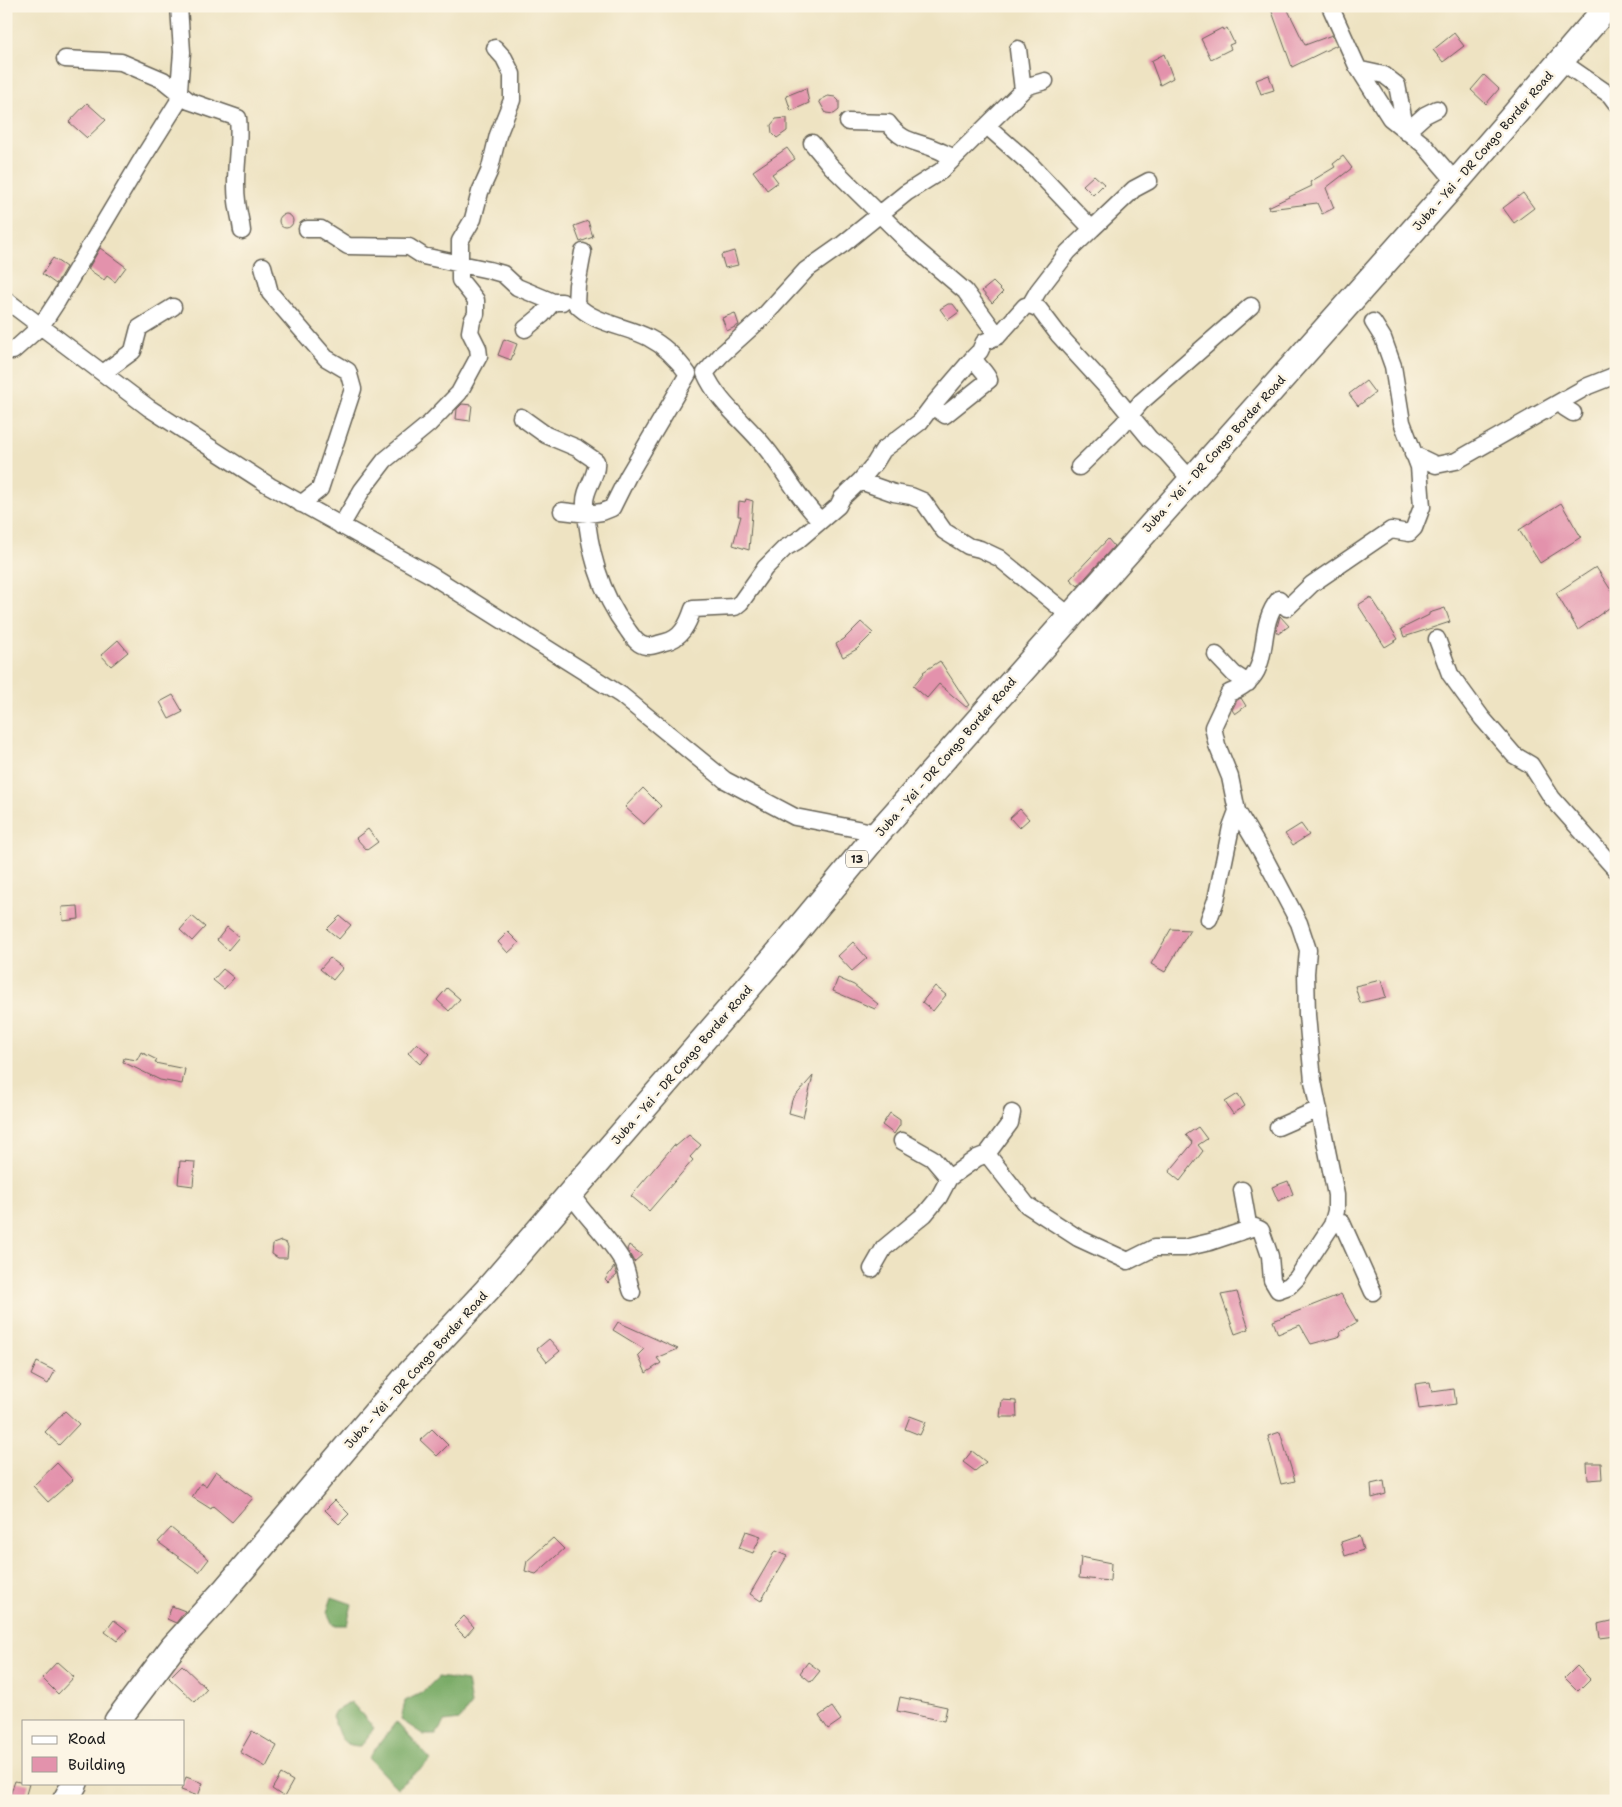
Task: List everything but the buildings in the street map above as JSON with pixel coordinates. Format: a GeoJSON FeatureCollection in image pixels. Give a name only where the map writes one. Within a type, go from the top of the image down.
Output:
{"type":"FeatureCollection","features":[{"type":"Feature","properties":{"kind":"main road","name":"Juba - Yei - DR Congo Border Road"},"geometry":{"type":"LineString","coordinates":[[118,1720],[173,1647],[224,1591],[406,1377],[487,1290],[571,1194],[785,945],[878,833],[1458,180],[1562,62],[1608,6]]}},
{"type":"Feature","properties":{"kind":"main road"},"geometry":{"type":"LineString","coordinates":[[65,1801],[74,1784]]}},
{"type":"Feature","properties":{"kind":"street"},"geometry":{"type":"LineString","coordinates":[[12,351],[41,326],[178,102],[182,52],[179,6]]}},
{"type":"Feature","properties":{"kind":"street"},"geometry":{"type":"LineString","coordinates":[[1330,6],[1357,66],[1376,99],[1390,118],[1424,145],[1448,173],[1458,180]]}},
{"type":"Feature","properties":{"kind":"street"},"geometry":{"type":"LineString","coordinates":[[341,526],[362,490],[386,460],[452,402],[476,364],[478,348],[470,332],[472,321],[476,314],[476,300],[460,280],[460,241],[473,219],[480,192],[489,172],[498,135],[512,100],[512,74],[504,58],[495,48]]}},
{"type":"Feature","properties":{"kind":"street"},"geometry":{"type":"LineString","coordinates":[[1018,48],[1023,90]]}},
{"type":"Feature","properties":{"kind":"street"},"geometry":{"type":"LineString","coordinates":[[65,59],[121,62],[163,80],[189,101],[238,118],[240,135],[236,200],[242,232]]}},
{"type":"Feature","properties":{"kind":"street"},"geometry":{"type":"LineString","coordinates":[[1562,62],[1610,95],[1616,103]]}},
{"type":"Feature","properties":{"kind":"street"},"geometry":{"type":"LineString","coordinates":[[1361,70],[1384,75],[1397,85],[1406,132]]}},
{"type":"Feature","properties":{"kind":"street"},"geometry":{"type":"LineString","coordinates":[[820,520],[792,487],[765,446],[718,396],[706,373],[720,355],[763,317],[806,270],[843,244],[921,182],[941,171],[953,157],[988,126],[1028,86],[1045,81]]}},
{"type":"Feature","properties":{"kind":"street"},"geometry":{"type":"LineString","coordinates":[[1406,132],[1425,115],[1436,109]]}},
{"type":"Feature","properties":{"kind":"street"},"geometry":{"type":"LineString","coordinates":[[848,122],[888,123],[896,133],[910,142],[937,149],[953,157]]}},
{"type":"Feature","properties":{"kind":"street"},"geometry":{"type":"LineString","coordinates":[[988,126],[1029,163],[1092,229]]}},
{"type":"Feature","properties":{"kind":"street"},"geometry":{"type":"LineString","coordinates":[[812,143],[837,172],[931,264],[965,291],[998,336]]}},
{"type":"Feature","properties":{"kind":"street"},"geometry":{"type":"LineString","coordinates":[[1030,305],[1038,291],[1068,252],[1134,189],[1149,181]]}},
{"type":"Feature","properties":{"kind":"street"},"geometry":{"type":"LineString","coordinates":[[307,229],[321,228],[348,246],[409,247],[423,256],[503,274],[517,287],[553,302],[576,304],[587,313],[658,343],[675,357],[688,374],[628,476],[612,508],[588,514],[562,510]]}},
{"type":"Feature","properties":{"kind":"street"},"geometry":{"type":"LineString","coordinates":[[576,304],[583,252]]}},
{"type":"Feature","properties":{"kind":"street"},"geometry":{"type":"LineString","coordinates":[[263,266],[270,293],[326,358],[348,371],[353,389],[320,489],[301,504]]}},
{"type":"Feature","properties":{"kind":"street"},"geometry":{"type":"LineString","coordinates":[[6,300],[149,408],[270,486],[429,574],[621,695],[725,780],[795,817],[878,833]]}},
{"type":"Feature","properties":{"kind":"street"},"geometry":{"type":"LineString","coordinates":[[525,328],[542,315],[553,302]]}},
{"type":"Feature","properties":{"kind":"street"},"geometry":{"type":"LineString","coordinates":[[521,417],[546,435],[577,448],[596,461],[592,481],[587,489],[585,504],[588,514],[587,527],[591,553],[605,596],[614,612],[636,642],[646,646],[674,641],[686,627],[693,609],[735,607],[741,602],[765,568],[785,548],[797,541],[838,506],[842,498],[876,463],[883,450],[920,422],[980,351],[984,342],[998,336],[1025,306],[1030,305],[1039,309],[1058,334],[1150,440],[1166,452],[1186,472],[1191,480]]}},
{"type":"Feature","properties":{"kind":"street"},"geometry":{"type":"LineString","coordinates":[[1079,468],[1122,425],[1128,414],[1201,347],[1250,306]]}},
{"type":"Feature","properties":{"kind":"street"},"geometry":{"type":"LineString","coordinates":[[103,373],[132,351],[139,328],[173,307]]}},
{"type":"Feature","properties":{"kind":"street"},"geometry":{"type":"LineString","coordinates":[[1242,1190],[1248,1224],[1261,1230],[1270,1256],[1272,1280],[1278,1290],[1289,1286],[1297,1278],[1333,1222],[1336,1211],[1336,1195],[1313,1080],[1307,1015],[1306,973],[1308,950],[1290,906],[1237,811],[1230,777],[1217,745],[1213,727],[1230,693],[1246,687],[1259,667],[1266,625],[1272,608],[1279,599],[1287,608],[1312,584],[1391,530],[1409,533],[1414,528],[1422,507],[1419,467],[1402,422],[1393,366],[1383,338],[1374,322]]}},
{"type":"Feature","properties":{"kind":"street"},"geometry":{"type":"LineString","coordinates":[[932,406],[945,415],[989,380],[986,372],[975,363],[974,356]]}},
{"type":"Feature","properties":{"kind":"street"},"geometry":{"type":"LineString","coordinates":[[1414,454],[1436,464],[1445,463],[1470,454],[1502,433],[1588,386],[1616,375]]}},
{"type":"Feature","properties":{"kind":"street"},"geometry":{"type":"LineString","coordinates":[[1561,402],[1565,408],[1573,413]]}},
{"type":"Feature","properties":{"kind":"street"},"geometry":{"type":"LineString","coordinates":[[1420,478],[1432,474],[1443,467],[1445,463]]}},
{"type":"Feature","properties":{"kind":"street"},"geometry":{"type":"LineString","coordinates":[[860,481],[894,494],[923,500],[944,531],[968,546],[980,549],[999,558],[1070,616]]}},
{"type":"Feature","properties":{"kind":"street"},"geometry":{"type":"LineString","coordinates":[[1437,639],[1450,674],[1482,718],[1514,754],[1531,766],[1552,798],[1616,870]]}},
{"type":"Feature","properties":{"kind":"street"},"geometry":{"type":"LineString","coordinates":[[1216,654],[1234,674],[1248,683]]}},
{"type":"Feature","properties":{"kind":"street"},"geometry":{"type":"LineString","coordinates":[[1209,919],[1216,900],[1231,827],[1237,811]]}},
{"type":"Feature","properties":{"kind":"street"},"geometry":{"type":"LineString","coordinates":[[1278,1127],[1319,1109]]}},
{"type":"Feature","properties":{"kind":"street"},"geometry":{"type":"LineString","coordinates":[[872,1269],[884,1248],[925,1214],[940,1197],[949,1178],[977,1158],[987,1154],[1010,1123],[1012,1113]]}},
{"type":"Feature","properties":{"kind":"street"},"geometry":{"type":"LineString","coordinates":[[902,1141],[932,1158],[949,1178]]}},
{"type":"Feature","properties":{"kind":"street"},"geometry":{"type":"LineString","coordinates":[[987,1154],[1027,1205],[1078,1238],[1128,1261],[1154,1248],[1184,1248],[1210,1242],[1255,1227]]}},
{"type":"Feature","properties":{"kind":"street"},"geometry":{"type":"LineString","coordinates":[[571,1194],[582,1211],[614,1247],[624,1264],[632,1292]]}},
{"type":"Feature","properties":{"kind":"street"},"geometry":{"type":"LineString","coordinates":[[1333,1222],[1342,1223],[1373,1292]]}},
{"type":"Feature","properties":{"kind":"green space"},"geometry":{"type":"Polygon","coordinates":[[[332,1597],[352,1604],[347,1625],[333,1625],[327,1612],[332,1597]]]}},
{"type":"Feature","properties":{"kind":"green space"},"geometry":{"type":"Polygon","coordinates":[[[438,1677],[467,1681],[471,1705],[460,1720],[444,1722],[436,1735],[424,1735],[401,1720],[405,1701],[423,1692],[438,1677]]]}},
{"type":"Feature","properties":{"kind":"green space"},"geometry":{"type":"Polygon","coordinates":[[[351,1702],[374,1728],[361,1746],[348,1744],[341,1738],[332,1716],[335,1711],[351,1702]]]}},
{"type":"Feature","properties":{"kind":"green space"},"geometry":{"type":"Polygon","coordinates":[[[396,1722],[431,1760],[397,1788],[368,1758],[396,1722]]]}}]}
